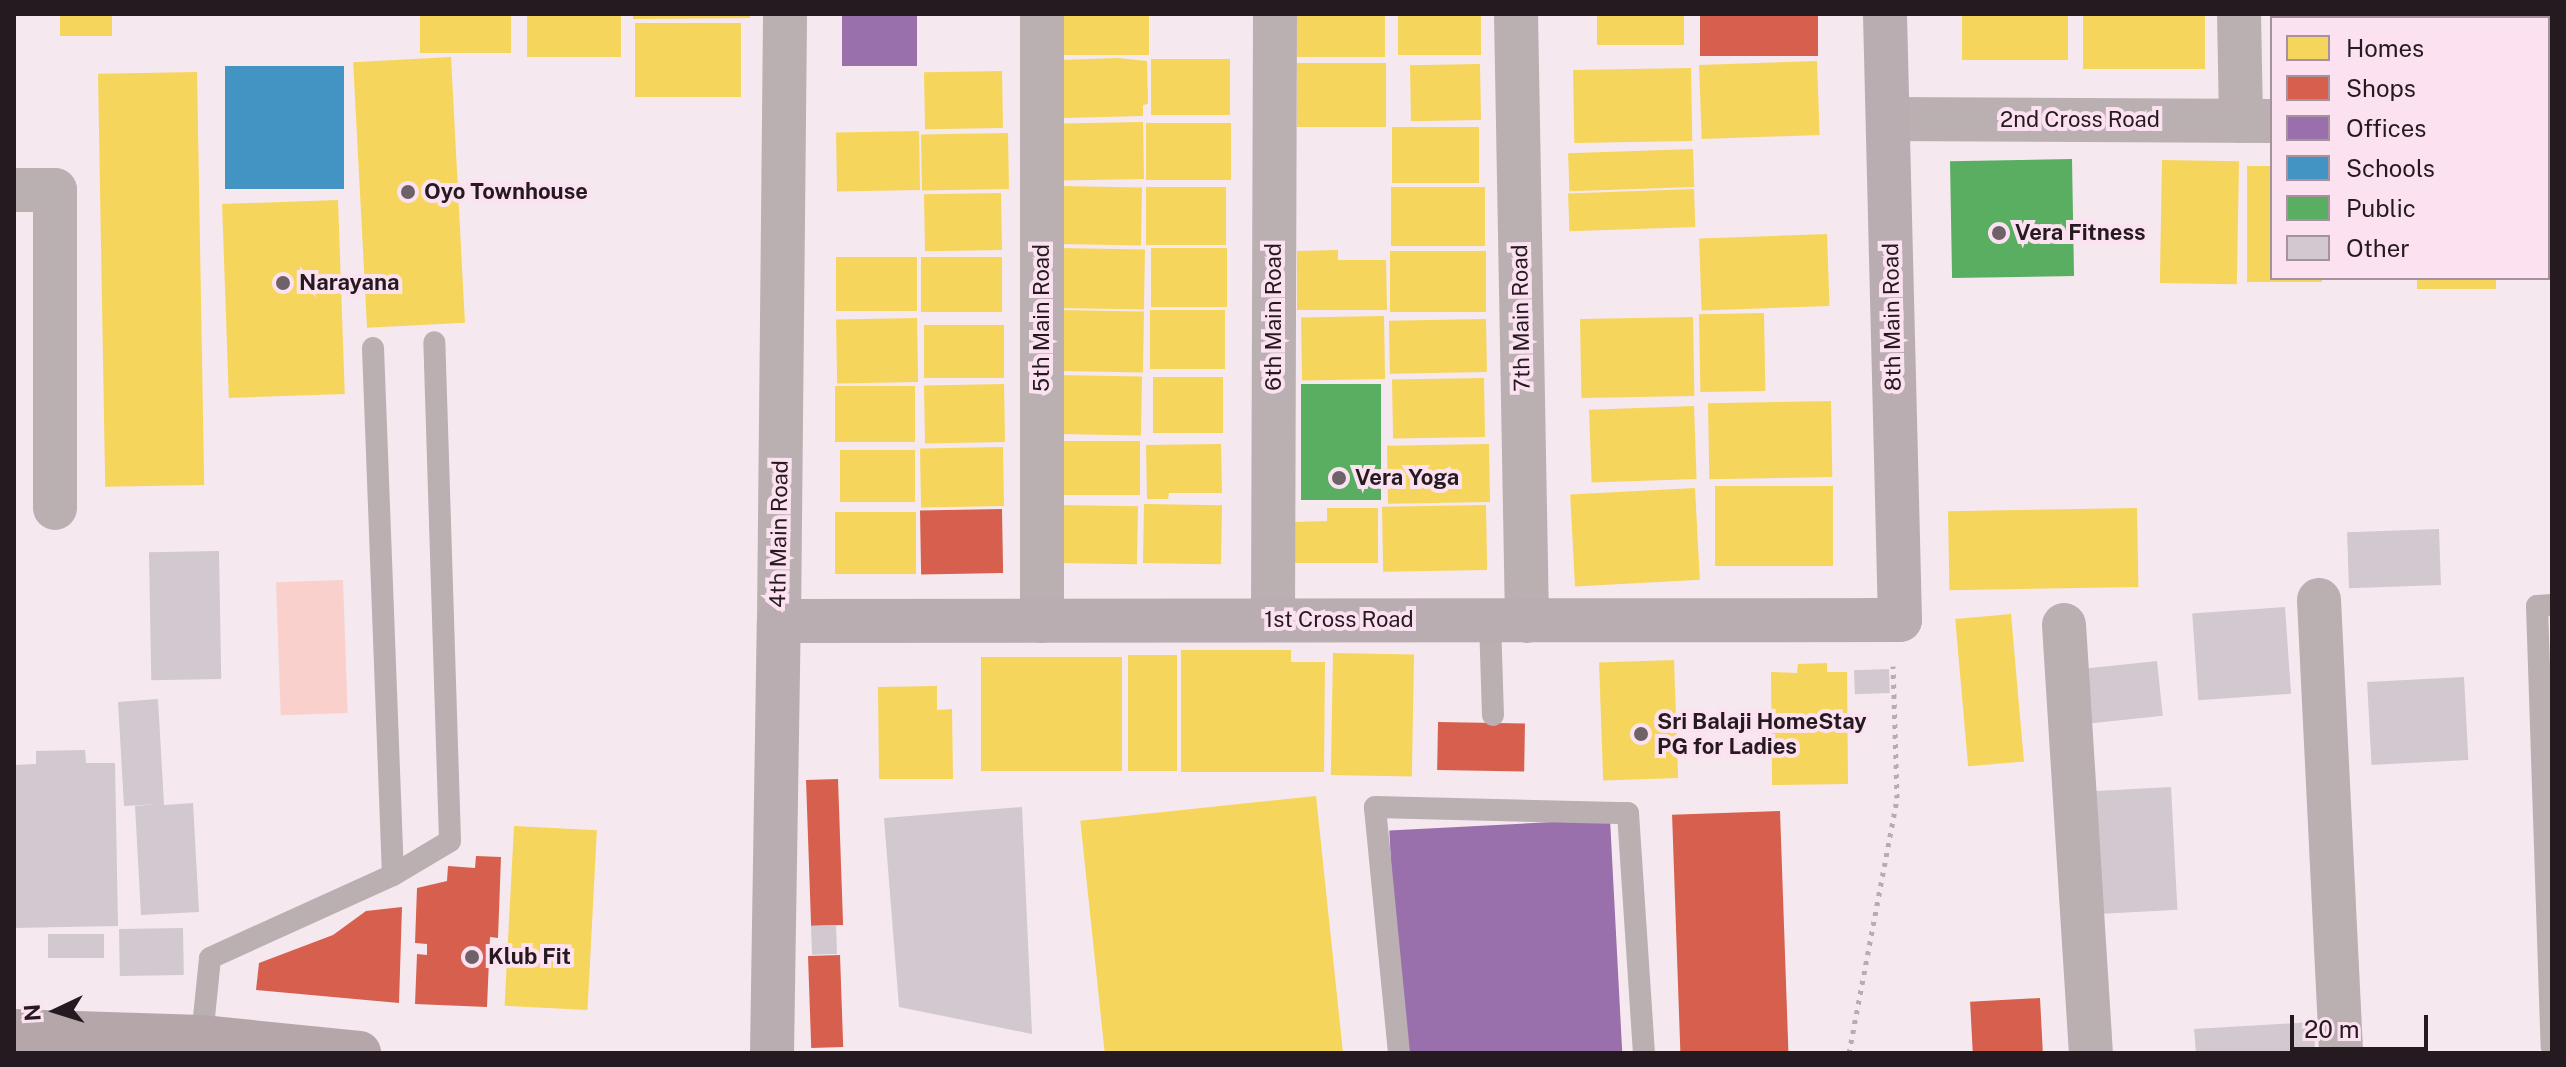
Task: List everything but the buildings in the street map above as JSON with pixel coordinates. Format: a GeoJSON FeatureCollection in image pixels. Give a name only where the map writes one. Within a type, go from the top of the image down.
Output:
{"type":"FeatureCollection","features":[{"type":"Feature","properties":{"kind":"main road"},"geometry":{"type":"LineString","coordinates":[[14,1031],[202,1037],[359,1053]]}},
{"type":"Feature","properties":{"kind":"street","name":"4th Main Road"},"geometry":{"type":"LineString","coordinates":[[772,1053],[785,14]]}},
{"type":"Feature","properties":{"kind":"street","name":"5th Main Road"},"geometry":{"type":"LineString","coordinates":[[1042,14],[1042,621]]}},
{"type":"Feature","properties":{"kind":"street","name":"6th Main Road"},"geometry":{"type":"LineString","coordinates":[[1273,619],[1275,14]]}},
{"type":"Feature","properties":{"kind":"street","name":"7th Main Road"},"geometry":{"type":"LineString","coordinates":[[1508,621],[1516,14]]}},
{"type":"Feature","properties":{"kind":"street","name":"8th Main Road"},"geometry":{"type":"LineString","coordinates":[[1885,14],[1900,620]]}},
{"type":"Feature","properties":{"kind":"street"},"geometry":{"type":"LineString","coordinates":[[2239,14],[2257,121]]}},
{"type":"Feature","properties":{"kind":"street","name":"2nd Cross Road"},"geometry":{"type":"LineString","coordinates":[[1888,119],[2257,121]]}},
{"type":"Feature","properties":{"kind":"street"},"geometry":{"type":"LineString","coordinates":[[14,190],[55,190],[55,508]]}},
{"type":"Feature","properties":{"kind":"street"},"geometry":{"type":"LineString","coordinates":[[2319,600],[2341,1053]]}},
{"type":"Feature","properties":{"kind":"street","name":"1st Cross Road"},"geometry":{"type":"LineString","coordinates":[[779,621],[1900,620]]}},
{"type":"Feature","properties":{"kind":"street"},"geometry":{"type":"LineString","coordinates":[[2064,625],[2091,1053]]}},
{"type":"Feature","properties":{"kind":"lane"},"geometry":{"type":"LineString","coordinates":[[202,1037],[210,958],[393,875],[450,841],[434,342]]}},
{"type":"Feature","properties":{"kind":"lane"},"geometry":{"type":"LineString","coordinates":[[373,348],[393,875]]}},
{"type":"Feature","properties":{"kind":"lane"},"geometry":{"type":"LineString","coordinates":[[2552,605],[2537,606],[2552,1047]]}},
{"type":"Feature","properties":{"kind":"lane"},"geometry":{"type":"LineString","coordinates":[[1493,715],[1508,621]]}},
{"type":"Feature","properties":{"kind":"lane"},"geometry":{"type":"LineString","coordinates":[[1399,1053],[1375,807],[1628,813],[1644,1053]]}},
{"type":"Feature","properties":{"kind":"path"},"geometry":{"type":"LineString","coordinates":[[1849,1053],[1897,798],[1893,648],[1900,620]]}},
{"type":"Feature","properties":{"kind":"shaded area"},"geometry":{"type":"Polygon","coordinates":[[[343,580],[348,713],[281,715],[276,582],[343,580]]]}},
{"type":"Feature","properties":{"kind":"place","name":"Oyo Townhouse"},"geometry":{"type":"Point","coordinates":[408,192]}},
{"type":"Feature","properties":{"kind":"place","name":"Vera Fitness"},"geometry":{"type":"Point","coordinates":[1999,233]}},
{"type":"Feature","properties":{"kind":"place","name":"Narayana"},"geometry":{"type":"Point","coordinates":[283,283]}},
{"type":"Feature","properties":{"kind":"place","name":"Vera Yoga"},"geometry":{"type":"Point","coordinates":[1339,478]}},
{"type":"Feature","properties":{"kind":"place","name":"Sri Balaji HomeStay PG for Ladies"},"geometry":{"type":"Point","coordinates":[1641,734]}},
{"type":"Feature","properties":{"kind":"place","name":"Klub Fit"},"geometry":{"type":"Point","coordinates":[472,957]}}]}
